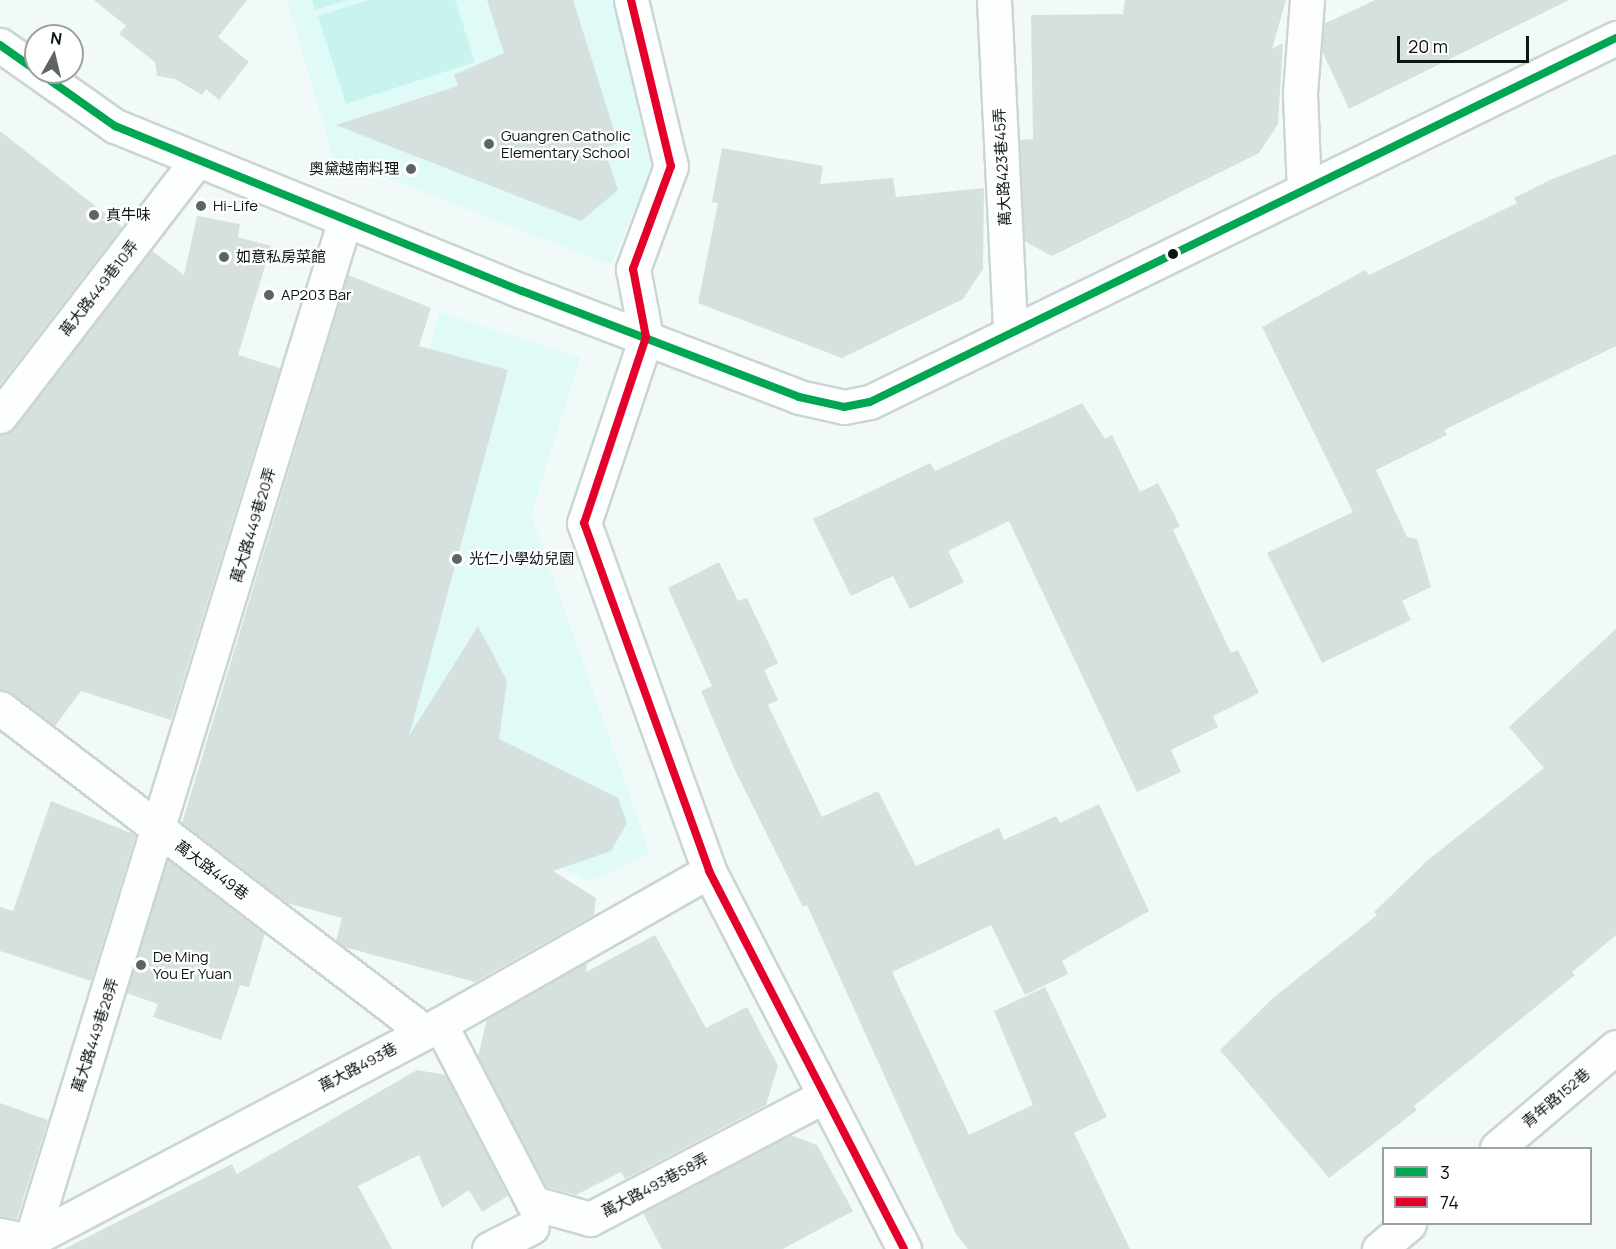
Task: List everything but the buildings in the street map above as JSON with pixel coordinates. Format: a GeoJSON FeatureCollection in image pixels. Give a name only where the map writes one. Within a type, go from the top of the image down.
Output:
{"type":"FeatureCollection","features":[{"type":"Feature","properties":{"kind":"street"},"geometry":{"type":"LineString","coordinates":[[631,0],[671,166],[633,269],[646,337],[584,523],[710,871],[904,1249]]}},
{"type":"Feature","properties":{"kind":"street","name":"萬大路423巷45弄"},"geometry":{"type":"LineString","coordinates":[[994,0],[1010,333]]}},
{"type":"Feature","properties":{"kind":"street"},"geometry":{"type":"LineString","coordinates":[[1304,190],[1300,93],[1307,0]]}},
{"type":"Feature","properties":{"kind":"street"},"geometry":{"type":"LineString","coordinates":[[0,45],[115,126],[345,219],[819,404],[844,407],[870,402],[1616,38]]}},
{"type":"Feature","properties":{"kind":"street","name":"萬大路449巷10弄"},"geometry":{"type":"LineString","coordinates":[[0,416],[197,160]]}},
{"type":"Feature","properties":{"kind":"street","name":"萬大路449巷20弄"},"geometry":{"type":"LineString","coordinates":[[160,830],[345,219]]}},
{"type":"Feature","properties":{"kind":"street","name":"萬大路449巷"},"geometry":{"type":"LineString","coordinates":[[0,708],[160,830],[432,1028]]}},
{"type":"Feature","properties":{"kind":"street","name":"萬大路449巷28弄"},"geometry":{"type":"LineString","coordinates":[[19,1242],[160,830]]}},
{"type":"Feature","properties":{"kind":"street","name":"萬大路493巷"},"geometry":{"type":"LineString","coordinates":[[19,1242],[432,1028],[710,871]]}},
{"type":"Feature","properties":{"kind":"street","name":"萬大路493巷58弄"},"geometry":{"type":"LineString","coordinates":[[432,1028],[533,1203],[590,1220],[824,1096]]}},
{"type":"Feature","properties":{"kind":"street","name":"青年路152巷"},"geometry":{"type":"LineString","coordinates":[[1499,1147],[1616,1047]]}},
{"type":"Feature","properties":{"kind":"street"},"geometry":{"type":"LineString","coordinates":[[1379,1249],[1408,1225]]}},
{"type":"Feature","properties":{"kind":"street"},"geometry":{"type":"LineString","coordinates":[[489,1249],[532,1227]]}},
{"type":"Feature","properties":{"kind":"shaded area","name":"Guangren Catholic Elementary School"},"geometry":{"type":"Polygon","coordinates":[[[287,0],[612,0],[653,166],[611,265],[333,157],[287,0]]]}},
{"type":"Feature","properties":{"kind":"shaded area"},"geometry":{"type":"Polygon","coordinates":[[[312,0],[348,0],[315,10],[312,0]]]}},
{"type":"Feature","properties":{"kind":"shaded area"},"geometry":{"type":"Polygon","coordinates":[[[368,0],[455,0],[475,62],[346,104],[318,16],[368,0]]]}},
{"type":"Feature","properties":{"kind":"shaded area","name":"光仁小學幼兒園"},"geometry":{"type":"Polygon","coordinates":[[[440,312],[580,358],[531,515],[650,853],[590,882],[333,752],[354,603],[440,312]]]}},
{"type":"Feature","properties":{"kind":"transit line","name":"74"},"geometry":{"type":"LineString","coordinates":[[631,0],[671,166],[633,269],[646,337],[584,523],[709,871],[904,1249]]}},
{"type":"Feature","properties":{"kind":"transit line","name":"3"},"geometry":{"type":"LineString","coordinates":[[0,45],[115,126],[522,291],[799,397],[844,407],[870,402],[1616,38]]}},
{"type":"Feature","properties":{"kind":"place","name":"Guangren Catholic Elementary School"},"geometry":{"type":"Point","coordinates":[489,144]}},
{"type":"Feature","properties":{"kind":"place","name":"奧黛越南料理"},"geometry":{"type":"Point","coordinates":[411,169]}},
{"type":"Feature","properties":{"kind":"place","name":"Hi-Life"},"geometry":{"type":"Point","coordinates":[201,206]}},
{"type":"Feature","properties":{"kind":"place","name":"真牛味"},"geometry":{"type":"Point","coordinates":[94,215]}},
{"type":"Feature","properties":{"kind":"place","name":"如意私房菜館"},"geometry":{"type":"Point","coordinates":[224,257]}},
{"type":"Feature","properties":{"kind":"place","name":"AP203 Bar"},"geometry":{"type":"Point","coordinates":[269,295]}},
{"type":"Feature","properties":{"kind":"place","name":"光仁小學幼兒園"},"geometry":{"type":"Point","coordinates":[457,559]}},
{"type":"Feature","properties":{"kind":"place","name":"De Ming You Er Yuan"},"geometry":{"type":"Point","coordinates":[141,965]}}]}
